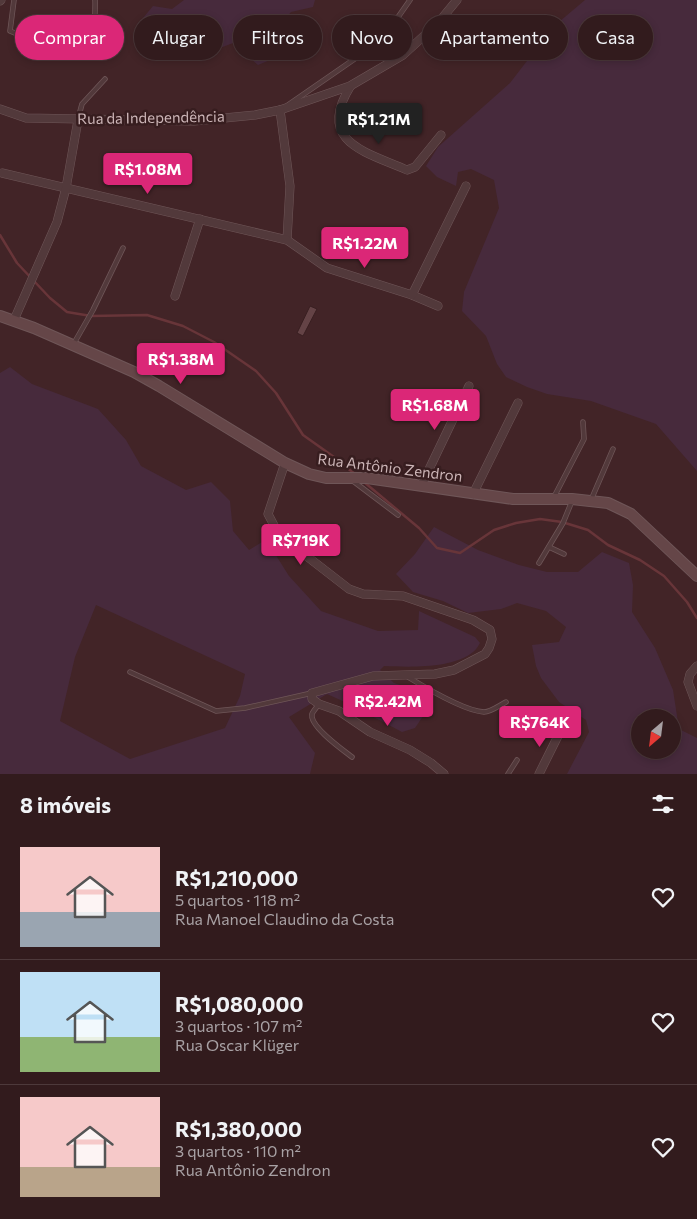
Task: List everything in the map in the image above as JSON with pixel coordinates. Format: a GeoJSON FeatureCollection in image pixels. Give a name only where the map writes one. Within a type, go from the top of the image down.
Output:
{"type":"FeatureCollection","features":[{"type":"Feature","properties":{"kind":"street"},"geometry":{"type":"LineString","coordinates":[[287,240],[290,186],[280,110],[350,86],[403,55],[438,24],[457,0]]}},
{"type":"Feature","properties":{"kind":"street"},"geometry":{"type":"LineString","coordinates":[[350,86],[342,101],[338,115],[340,129],[346,139],[356,148],[411,170],[441,135]]}},
{"type":"Feature","properties":{"kind":"street","name":"Rua da Independência"},"geometry":{"type":"LineString","coordinates":[[0,110],[26,118],[194,121],[255,115],[280,110]]}},
{"type":"Feature","properties":{"kind":"street"},"geometry":{"type":"LineString","coordinates":[[14,320],[57,222],[66,188],[78,120]]}},
{"type":"Feature","properties":{"kind":"street"},"geometry":{"type":"LineString","coordinates":[[2,173],[287,240],[327,268],[412,295],[438,306]]}},
{"type":"Feature","properties":{"kind":"street"},"geometry":{"type":"LineString","coordinates":[[412,295],[466,186]]}},
{"type":"Feature","properties":{"kind":"street"},"geometry":{"type":"LineString","coordinates":[[175,296],[200,219]]}},
{"type":"Feature","properties":{"kind":"street","name":"Rua Antônio Zendron"},"geometry":{"type":"LineString","coordinates":[[0,316],[14,320],[134,372],[285,463],[309,474],[326,478],[356,478],[514,499],[572,499],[608,503],[631,514],[697,576]]}},
{"type":"Feature","properties":{"kind":"street"},"geometry":{"type":"LineString","coordinates":[[421,486],[469,386]]}},
{"type":"Feature","properties":{"kind":"street"},"geometry":{"type":"LineString","coordinates":[[473,494],[518,403]]}},
{"type":"Feature","properties":{"kind":"street"},"geometry":{"type":"LineString","coordinates":[[285,463],[268,514],[277,531],[300,551],[349,589],[363,594],[403,596],[472,620],[490,630],[492,638],[485,654],[454,670],[435,674],[373,676],[312,693],[312,699],[318,704],[338,711],[370,732],[410,750],[444,774]]}},
{"type":"Feature","properties":{"kind":"street"},"geometry":{"type":"LineString","coordinates":[[697,666],[690,674],[688,682],[697,706]]}},
{"type":"Feature","properties":{"kind":"street"},"geometry":{"type":"LineString","coordinates":[[539,774],[560,732]]}},
{"type":"Feature","properties":{"kind":"lane"},"geometry":{"type":"LineString","coordinates":[[14,0],[10,31],[15,33]]}},
{"type":"Feature","properties":{"kind":"lane"},"geometry":{"type":"LineString","coordinates":[[95,0],[96,15]]}},
{"type":"Feature","properties":{"kind":"lane","name":"Rua da Independência"},"geometry":{"type":"LineString","coordinates":[[280,110],[382,40],[410,0]]}},
{"type":"Feature","properties":{"kind":"lane"},"geometry":{"type":"LineString","coordinates":[[78,120],[82,104],[105,79]]}},
{"type":"Feature","properties":{"kind":"lane"},"geometry":{"type":"LineString","coordinates":[[72,345],[123,248]]}},
{"type":"Feature","properties":{"kind":"lane"},"geometry":{"type":"LineString","coordinates":[[553,499],[584,439],[583,422]]}},
{"type":"Feature","properties":{"kind":"lane"},"geometry":{"type":"LineString","coordinates":[[590,501],[613,449]]}},
{"type":"Feature","properties":{"kind":"lane"},"geometry":{"type":"LineString","coordinates":[[356,478],[398,515]]}},
{"type":"Feature","properties":{"kind":"lane"},"geometry":{"type":"LineString","coordinates":[[539,563],[563,523],[572,499]]}},
{"type":"Feature","properties":{"kind":"lane"},"geometry":{"type":"LineString","coordinates":[[550,547],[564,554]]}},
{"type":"Feature","properties":{"kind":"lane"},"geometry":{"type":"LineString","coordinates":[[130,672],[216,711],[245,708],[312,693]]}},
{"type":"Feature","properties":{"kind":"lane"},"geometry":{"type":"LineString","coordinates":[[406,675],[426,688],[469,708],[486,712],[506,702]]}},
{"type":"Feature","properties":{"kind":"lane"},"geometry":{"type":"LineString","coordinates":[[318,704],[312,714],[312,720],[325,736],[352,757]]}},
{"type":"Feature","properties":{"kind":"lane"},"geometry":{"type":"LineString","coordinates":[[508,774],[517,760]]}},
{"type":"Feature","properties":{"kind":"shaded area"},"geometry":{"type":"Polygon","coordinates":[[[184,0],[315,0],[313,7],[291,12],[288,15],[233,15],[233,43],[223,47],[223,15],[146,15],[153,6],[172,9],[184,0]]]}},
{"type":"Feature","properties":{"kind":"shaded area"},"geometry":{"type":"Polygon","coordinates":[[[585,0],[697,0],[697,471],[656,424],[591,401],[547,394],[506,377],[497,364],[486,336],[462,311],[464,292],[499,208],[494,180],[471,169],[458,172],[456,186],[437,177],[426,166],[438,147],[510,83],[528,60],[568,60],[567,15],[585,0]]]}},
{"type":"Feature","properties":{"kind":"shaded area"},"geometry":{"type":"Polygon","coordinates":[[[252,60],[270,60],[258,65],[252,60]]]}},
{"type":"Feature","properties":{"kind":"shaded area"},"geometry":{"type":"Polygon","coordinates":[[[10,367],[32,384],[98,409],[126,440],[141,466],[186,490],[211,482],[230,501],[233,531],[249,550],[262,542],[272,549],[289,576],[321,611],[378,631],[418,630],[419,611],[475,637],[480,643],[473,652],[454,662],[430,666],[384,666],[380,670],[394,683],[415,690],[432,703],[415,728],[402,732],[327,694],[289,717],[315,753],[310,774],[0,774],[0,373],[10,367]],[[96,605],[75,657],[60,721],[130,759],[225,728],[240,696],[245,674],[96,605]]]}},
{"type":"Feature","properties":{"kind":"shaded area"},"geometry":{"type":"Polygon","coordinates":[[[434,527],[478,550],[519,565],[547,572],[578,572],[602,552],[629,563],[633,585],[632,612],[655,648],[673,690],[676,709],[631,709],[631,759],[681,759],[681,730],[697,738],[697,774],[567,774],[589,732],[586,720],[559,702],[541,678],[536,666],[532,645],[559,642],[566,627],[546,611],[517,603],[501,609],[468,613],[443,601],[413,592],[396,574],[415,554],[434,527]]]}},
{"type":"Feature","properties":{"kind":"building"},"geometry":{"type":"Polygon","coordinates":[[[310,306],[317,309],[303,336],[297,333],[310,306]]]}},
{"type":"Feature","properties":{"kind":"waterway"},"geometry":{"type":"LineString","coordinates":[[0,235],[17,263],[50,298],[67,312],[91,316],[147,315],[183,326],[214,342],[256,371],[276,393],[303,435],[356,475]]}},
{"type":"Feature","properties":{"kind":"waterway"},"geometry":{"type":"LineString","coordinates":[[364,482],[419,528],[437,548],[460,553],[494,530],[516,523],[540,519],[562,522],[588,530],[608,545],[640,560],[664,576],[687,602],[697,618]]}}]}
